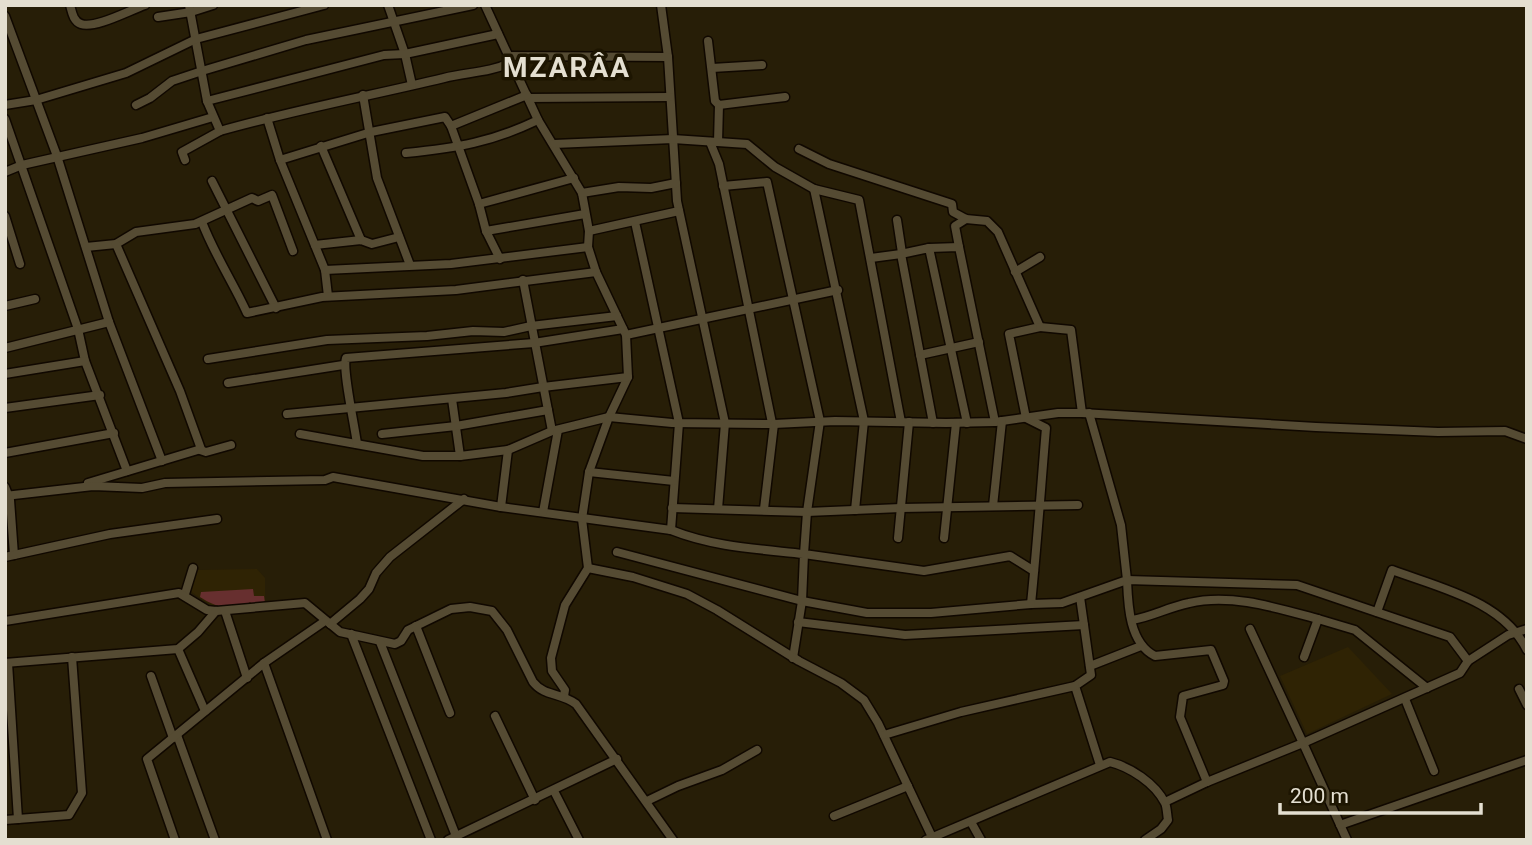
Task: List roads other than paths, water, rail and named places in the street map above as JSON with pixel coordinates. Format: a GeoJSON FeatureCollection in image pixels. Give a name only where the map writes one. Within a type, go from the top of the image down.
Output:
{"type":"FeatureCollection","features":[{"type":"Feature","properties":{"kind":"street"},"geometry":{"type":"LineString","coordinates":[[70,5],[74,19],[81,24],[97,24],[145,5]]}},
{"type":"Feature","properties":{"kind":"street"},"geometry":{"type":"LineString","coordinates":[[158,17],[213,5]]}},
{"type":"Feature","properties":{"kind":"street"},"geometry":{"type":"LineString","coordinates":[[5,105],[36,100],[126,73],[196,39],[324,5]]}},
{"type":"Feature","properties":{"kind":"street"},"geometry":{"type":"LineString","coordinates":[[388,5],[405,54],[412,86]]}},
{"type":"Feature","properties":{"kind":"street"},"geometry":{"type":"LineString","coordinates":[[135,105],[172,81],[306,40],[473,5]]}},
{"type":"Feature","properties":{"kind":"street"},"geometry":{"type":"LineString","coordinates":[[485,5],[538,120],[582,193],[589,231],[588,247],[596,272],[625,332],[628,377],[609,416],[589,472],[582,519],[588,568],[565,605],[551,658],[552,671],[565,690],[564,695]]}},
{"type":"Feature","properties":{"kind":"street"},"geometry":{"type":"LineString","coordinates":[[662,6],[679,211],[725,423],[718,509]]}},
{"type":"Feature","properties":{"kind":"street"},"geometry":{"type":"LineString","coordinates":[[190,9],[207,102],[220,131]]}},
{"type":"Feature","properties":{"kind":"street"},"geometry":{"type":"LineString","coordinates":[[5,16],[10,39],[57,156],[109,321],[162,461]]}},
{"type":"Feature","properties":{"kind":"street"},"geometry":{"type":"LineString","coordinates":[[207,102],[384,55],[405,54],[498,34]]}},
{"type":"Feature","properties":{"kind":"street"},"geometry":{"type":"LineString","coordinates":[[708,41],[715,100],[719,105],[714,142],[773,423],[764,509]]}},
{"type":"Feature","properties":{"kind":"street"},"geometry":{"type":"LineString","coordinates":[[185,160],[182,152],[220,131],[363,95],[455,75],[497,69],[510,59],[668,57]]}},
{"type":"Feature","properties":{"kind":"street"},"geometry":{"type":"LineString","coordinates":[[712,68],[762,65]]}},
{"type":"Feature","properties":{"kind":"street"},"geometry":{"type":"LineString","coordinates":[[363,95],[377,178],[410,265]]}},
{"type":"Feature","properties":{"kind":"street"},"geometry":{"type":"LineString","coordinates":[[454,125],[527,97],[670,97]]}},
{"type":"Feature","properties":{"kind":"street"},"geometry":{"type":"LineString","coordinates":[[719,105],[785,97]]}},
{"type":"Feature","properties":{"kind":"street"},"geometry":{"type":"LineString","coordinates":[[5,172],[22,165],[142,138],[213,117]]}},
{"type":"Feature","properties":{"kind":"street"},"geometry":{"type":"LineString","coordinates":[[280,160],[371,132],[445,117],[454,125],[458,148],[486,231],[500,259]]}},
{"type":"Feature","properties":{"kind":"street"},"geometry":{"type":"LineString","coordinates":[[267,118],[280,160],[325,270],[328,296]]}},
{"type":"Feature","properties":{"kind":"street"},"geometry":{"type":"LineString","coordinates":[[5,119],[78,329],[85,361],[127,471]]}},
{"type":"Feature","properties":{"kind":"street"},"geometry":{"type":"LineString","coordinates":[[406,153],[458,148],[507,135],[538,120]]}},
{"type":"Feature","properties":{"kind":"street"},"geometry":{"type":"LineString","coordinates":[[554,144],[673,139],[747,144],[775,167],[814,189],[859,200],[905,422],[898,538]]}},
{"type":"Feature","properties":{"kind":"street"},"geometry":{"type":"LineString","coordinates":[[321,146],[360,240]]}},
{"type":"Feature","properties":{"kind":"street"},"geometry":{"type":"LineString","coordinates":[[799,149],[829,164],[952,204],[953,212],[966,219],[987,221],[998,232],[1040,327]]}},
{"type":"Feature","properties":{"kind":"street"},"geometry":{"type":"LineString","coordinates":[[479,204],[574,178]]}},
{"type":"Feature","properties":{"kind":"street"},"geometry":{"type":"LineString","coordinates":[[212,181],[276,308]]}},
{"type":"Feature","properties":{"kind":"street"},"geometry":{"type":"LineString","coordinates":[[582,193],[619,187],[651,188],[676,183]]}},
{"type":"Feature","properties":{"kind":"street"},"geometry":{"type":"LineString","coordinates":[[723,186],[767,183],[820,421],[807,512],[802,601],[793,658]]}},
{"type":"Feature","properties":{"kind":"street"},"geometry":{"type":"LineString","coordinates":[[814,189],[838,290],[864,421],[855,510]]}},
{"type":"Feature","properties":{"kind":"street"},"geometry":{"type":"LineString","coordinates":[[769,192],[781,198]]}},
{"type":"Feature","properties":{"kind":"street"},"geometry":{"type":"LineString","coordinates":[[86,247],[116,244],[136,232],[202,222],[252,198],[258,201],[272,195],[293,251]]}},
{"type":"Feature","properties":{"kind":"street"},"geometry":{"type":"LineString","coordinates":[[589,231],[679,211]]}},
{"type":"Feature","properties":{"kind":"street"},"geometry":{"type":"LineString","coordinates":[[486,231],[585,214]]}},
{"type":"Feature","properties":{"kind":"street"},"geometry":{"type":"LineString","coordinates":[[5,216],[20,264]]}},
{"type":"Feature","properties":{"kind":"street"},"geometry":{"type":"LineString","coordinates":[[966,219],[956,226],[959,247],[999,422],[993,506]]}},
{"type":"Feature","properties":{"kind":"street"},"geometry":{"type":"LineString","coordinates":[[897,220],[933,423]]}},
{"type":"Feature","properties":{"kind":"street"},"geometry":{"type":"LineString","coordinates":[[202,222],[212,248],[247,313],[328,296],[456,290],[596,272]]}},
{"type":"Feature","properties":{"kind":"street"},"geometry":{"type":"LineString","coordinates":[[635,222],[679,423],[671,530]]}},
{"type":"Feature","properties":{"kind":"street"},"geometry":{"type":"LineString","coordinates":[[315,245],[360,240],[372,244],[399,237]]}},
{"type":"Feature","properties":{"kind":"street"},"geometry":{"type":"LineString","coordinates":[[116,244],[180,391],[200,450]]}},
{"type":"Feature","properties":{"kind":"street"},"geometry":{"type":"LineString","coordinates":[[325,270],[451,264],[588,247]]}},
{"type":"Feature","properties":{"kind":"street"},"geometry":{"type":"LineString","coordinates":[[871,258],[929,248],[959,247]]}},
{"type":"Feature","properties":{"kind":"street"},"geometry":{"type":"LineString","coordinates":[[929,248],[967,423]]}},
{"type":"Feature","properties":{"kind":"street"},"geometry":{"type":"LineString","coordinates":[[1015,272],[1040,257]]}},
{"type":"Feature","properties":{"kind":"street"},"geometry":{"type":"LineString","coordinates":[[523,280],[543,387],[555,431],[543,512]]}},
{"type":"Feature","properties":{"kind":"street"},"geometry":{"type":"LineString","coordinates":[[357,444],[343,365],[346,358],[534,343],[658,329],[748,307],[838,290]]}},
{"type":"Feature","properties":{"kind":"street"},"geometry":{"type":"LineString","coordinates":[[5,306],[35,299]]}},
{"type":"Feature","properties":{"kind":"street"},"geometry":{"type":"LineString","coordinates":[[208,359],[327,340],[427,336],[473,331],[504,332],[531,326],[617,316]]}},
{"type":"Feature","properties":{"kind":"street"},"geometry":{"type":"LineString","coordinates":[[5,348],[109,321]]}},
{"type":"Feature","properties":{"kind":"street"},"geometry":{"type":"LineString","coordinates":[[1026,418],[1009,334],[1040,327],[1071,330],[1086,413],[1121,525],[1129,615],[1141,646],[1154,656],[1211,650],[1225,683],[1183,696],[1179,713],[1207,782]]}},
{"type":"Feature","properties":{"kind":"street"},"geometry":{"type":"LineString","coordinates":[[920,355],[979,342]]}},
{"type":"Feature","properties":{"kind":"street"},"geometry":{"type":"LineString","coordinates":[[5,374],[85,361]]}},
{"type":"Feature","properties":{"kind":"street"},"geometry":{"type":"LineString","coordinates":[[228,383],[343,365]]}},
{"type":"Feature","properties":{"kind":"street"},"geometry":{"type":"LineString","coordinates":[[288,414],[352,406],[452,399],[628,377]]}},
{"type":"Feature","properties":{"kind":"street"},"geometry":{"type":"LineString","coordinates":[[5,408],[100,395]]}},
{"type":"Feature","properties":{"kind":"street"},"geometry":{"type":"LineString","coordinates":[[452,399],[460,456]]}},
{"type":"Feature","properties":{"kind":"street"},"geometry":{"type":"LineString","coordinates":[[382,434],[456,426],[548,410]]}},
{"type":"Feature","properties":{"kind":"street"},"geometry":{"type":"LineString","coordinates":[[300,434],[423,456],[460,456],[508,450],[555,431],[609,416],[679,423],[967,423],[1086,413],[1438,432],[1505,430],[1527,439]]}},
{"type":"Feature","properties":{"kind":"street"},"geometry":{"type":"LineString","coordinates":[[1026,418],[1046,428],[1031,604]]}},
{"type":"Feature","properties":{"kind":"street"},"geometry":{"type":"LineString","coordinates":[[944,538],[956,423]]}},
{"type":"Feature","properties":{"kind":"street"},"geometry":{"type":"LineString","coordinates":[[5,453],[114,433]]}},
{"type":"Feature","properties":{"kind":"street"},"geometry":{"type":"LineString","coordinates":[[72,488],[200,450],[206,452],[231,445]]}},
{"type":"Feature","properties":{"kind":"street"},"geometry":{"type":"LineString","coordinates":[[501,507],[508,450]]}},
{"type":"Feature","properties":{"kind":"street"},"geometry":{"type":"LineString","coordinates":[[589,472],[674,481]]}},
{"type":"Feature","properties":{"kind":"street"},"geometry":{"type":"LineString","coordinates":[[7,496],[93,486],[142,488],[164,483],[325,480],[333,477],[501,507],[671,530],[734,547],[924,570],[1010,556],[1034,571]]}},
{"type":"Feature","properties":{"kind":"street"},"geometry":{"type":"LineString","coordinates":[[5,487],[10,556],[110,534],[217,519]]}},
{"type":"Feature","properties":{"kind":"street"},"geometry":{"type":"LineString","coordinates":[[175,840],[147,760],[264,663],[328,623],[360,599],[390,557],[464,499]]}},
{"type":"Feature","properties":{"kind":"street"},"geometry":{"type":"LineString","coordinates":[[672,508],[807,512],[1078,505]]}},
{"type":"Feature","properties":{"kind":"street"},"geometry":{"type":"LineString","coordinates":[[617,552],[802,601],[867,613],[931,613],[1062,603],[1127,580],[1297,585],[1450,637],[1468,661]]}},
{"type":"Feature","properties":{"kind":"street"},"geometry":{"type":"LineString","coordinates":[[184,594],[193,568]]}},
{"type":"Feature","properties":{"kind":"street"},"geometry":{"type":"LineString","coordinates":[[588,568],[687,594],[793,658],[841,683],[864,700],[908,786],[929,839],[1110,762],[1125,766],[1145,780],[1164,803],[1168,820],[1161,830],[1145,840]]}},
{"type":"Feature","properties":{"kind":"street"},"geometry":{"type":"LineString","coordinates":[[1377,612],[1392,570],[1496,612],[1523,631],[1527,650]]}},
{"type":"Feature","properties":{"kind":"street"},"geometry":{"type":"LineString","coordinates":[[5,621],[179,593],[207,610],[305,603],[340,632],[395,644],[401,641],[408,630],[451,609],[470,607],[492,611],[507,631],[533,682],[539,689],[564,695],[576,704],[673,840]]}},
{"type":"Feature","properties":{"kind":"street"},"geometry":{"type":"LineString","coordinates":[[884,735],[961,712],[1075,685],[1091,676],[1080,597]]}},
{"type":"Feature","properties":{"kind":"street"},"geometry":{"type":"LineString","coordinates":[[1132,620],[1191,602],[1252,603],[1355,630],[1427,688]]}},
{"type":"Feature","properties":{"kind":"street"},"geometry":{"type":"LineString","coordinates":[[18,819],[6,663],[178,649],[220,611]]}},
{"type":"Feature","properties":{"kind":"street"},"geometry":{"type":"LineString","coordinates":[[220,611],[247,678]]}},
{"type":"Feature","properties":{"kind":"street"},"geometry":{"type":"LineString","coordinates":[[1304,657],[1318,619]]}},
{"type":"Feature","properties":{"kind":"street"},"geometry":{"type":"LineString","coordinates":[[798,622],[905,635],[1084,625]]}},
{"type":"Feature","properties":{"kind":"street"},"geometry":{"type":"LineString","coordinates":[[415,626],[450,713]]}},
{"type":"Feature","properties":{"kind":"street"},"geometry":{"type":"LineString","coordinates":[[1250,629],[1347,840]]}},
{"type":"Feature","properties":{"kind":"street"},"geometry":{"type":"LineString","coordinates":[[1164,803],[1460,673],[1468,661],[1508,635],[1523,631]]}},
{"type":"Feature","properties":{"kind":"street"},"geometry":{"type":"LineString","coordinates":[[351,634],[431,840]]}},
{"type":"Feature","properties":{"kind":"street"},"geometry":{"type":"LineString","coordinates":[[380,642],[452,838],[617,759]]}},
{"type":"Feature","properties":{"kind":"street"},"geometry":{"type":"LineString","coordinates":[[1090,666],[1141,646]]}},
{"type":"Feature","properties":{"kind":"street"},"geometry":{"type":"LineString","coordinates":[[178,649],[205,711]]}},
{"type":"Feature","properties":{"kind":"street"},"geometry":{"type":"LineString","coordinates":[[5,820],[69,815],[82,793],[72,657]]}},
{"type":"Feature","properties":{"kind":"street"},"geometry":{"type":"LineString","coordinates":[[264,663],[327,840]]}},
{"type":"Feature","properties":{"kind":"street"},"geometry":{"type":"LineString","coordinates":[[151,676],[215,840]]}},
{"type":"Feature","properties":{"kind":"street"},"geometry":{"type":"LineString","coordinates":[[1075,685],[1100,765]]}},
{"type":"Feature","properties":{"kind":"street"},"geometry":{"type":"LineString","coordinates":[[1519,689],[1527,705]]}},
{"type":"Feature","properties":{"kind":"street"},"geometry":{"type":"LineString","coordinates":[[1405,699],[1434,771]]}},
{"type":"Feature","properties":{"kind":"street"},"geometry":{"type":"LineString","coordinates":[[495,716],[535,800]]}},
{"type":"Feature","properties":{"kind":"street"},"geometry":{"type":"LineString","coordinates":[[647,801],[722,769],[757,750]]}},
{"type":"Feature","properties":{"kind":"street"},"geometry":{"type":"LineString","coordinates":[[1340,825],[1527,760]]}},
{"type":"Feature","properties":{"kind":"street"},"geometry":{"type":"LineString","coordinates":[[834,816],[908,786]]}},
{"type":"Feature","properties":{"kind":"street"},"geometry":{"type":"LineString","coordinates":[[554,791],[579,840]]}},
{"type":"Feature","properties":{"kind":"street"},"geometry":{"type":"LineString","coordinates":[[971,822],[981,840]]}},
{"type":"Feature","properties":{"kind":"street"},"geometry":{"type":"LineString","coordinates":[[1161,830],[1167,840]]}},
{"type":"Feature","properties":{"kind":"district","name":"MZARÂA"},"geometry":{"type":"Point","coordinates":[567,67]}}]}
